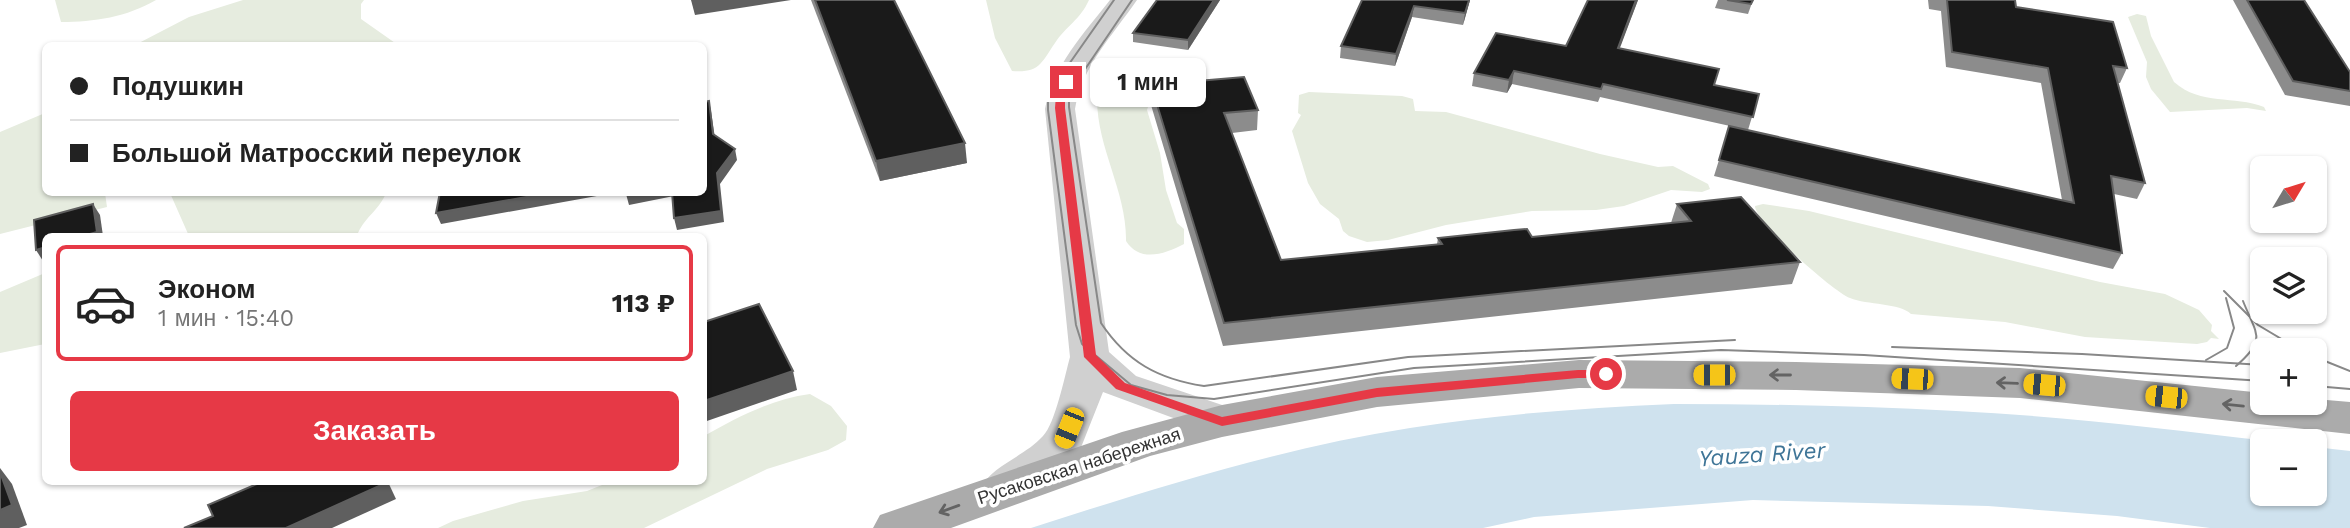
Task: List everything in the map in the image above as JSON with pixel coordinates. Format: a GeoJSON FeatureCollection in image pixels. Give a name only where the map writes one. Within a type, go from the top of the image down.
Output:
{"type":"FeatureCollection","features":[{"type":"Feature","properties":{"kind":"main road","name":"Русаковская набережная"},"geometry":{"type":"LineString","coordinates":[[897,528],[1138,443],[1222,421],[1377,392],[1578,374],[1796,376],[2020,383],[2350,418]]}},
{"type":"Feature","properties":{"kind":"street"},"geometry":{"type":"LineString","coordinates":[[1002,490],[1063,444],[1082,392],[1090,357],[1061,95],[1066,82],[1124,0]]}},
{"type":"Feature","properties":{"kind":"street"},"geometry":{"type":"LineString","coordinates":[[1090,357],[1121,386],[1222,421]]}},
{"type":"Feature","properties":{"kind":"shaded area"},"geometry":{"type":"Polygon","coordinates":[[[55,0],[156,0],[134,11],[110,17],[61,22],[55,0]]]}},
{"type":"Feature","properties":{"kind":"shaded area"},"geometry":{"type":"Polygon","coordinates":[[[243,0],[364,0],[361,4],[361,19],[394,42],[141,42],[189,17],[243,0]]]}},
{"type":"Feature","properties":{"kind":"shaded area"},"geometry":{"type":"Polygon","coordinates":[[[986,0],[1089,0],[1039,65],[1029,70],[1012,71],[995,38],[986,0]]]}},
{"type":"Feature","properties":{"kind":"shaded area"},"geometry":{"type":"Polygon","coordinates":[[[2137,14],[2146,16],[2151,36],[2174,82],[2195,94],[2253,103],[2264,107],[2266,111],[2247,108],[2170,112],[2151,89],[2146,77],[2147,62],[2128,17],[2137,14]]]}},
{"type":"Feature","properties":{"kind":"shaded area"},"geometry":{"type":"Polygon","coordinates":[[[1120,78],[1147,78],[1173,89],[1150,101],[1147,110],[1160,153],[1166,190],[1177,223],[1184,229],[1184,244],[1153,255],[1138,252],[1126,241],[1121,202],[1100,125],[1098,85],[1120,78]]]}},
{"type":"Feature","properties":{"kind":"shaded area"},"geometry":{"type":"Polygon","coordinates":[[[1309,92],[1402,96],[1413,99],[1415,111],[1446,112],[1600,154],[1658,167],[1673,166],[1708,184],[1710,189],[1702,192],[1671,190],[1624,206],[1596,210],[1532,211],[1446,225],[1388,240],[1367,242],[1343,231],[1339,219],[1320,204],[1308,183],[1292,131],[1301,115],[1298,113],[1299,95],[1309,92]]]}},
{"type":"Feature","properties":{"kind":"shaded area"},"geometry":{"type":"Polygon","coordinates":[[[42,114],[42,196],[105,196],[107,207],[0,234],[0,132],[42,114]]]}},
{"type":"Feature","properties":{"kind":"shaded area"},"geometry":{"type":"Polygon","coordinates":[[[171,196],[384,196],[358,233],[188,233],[171,196]]]}},
{"type":"Feature","properties":{"kind":"shaded area"},"geometry":{"type":"Polygon","coordinates":[[[1763,204],[1809,211],[2100,282],[2165,294],[2199,310],[2212,325],[2211,331],[2219,339],[2211,338],[2207,342],[2197,344],[2085,337],[2005,322],[1911,314],[1899,308],[1850,298],[1828,283],[1767,226],[1755,206],[1763,204]]]}},
{"type":"Feature","properties":{"kind":"shaded area"},"geometry":{"type":"Polygon","coordinates":[[[42,274],[42,345],[0,353],[0,292],[42,274]]]}},
{"type":"Feature","properties":{"kind":"shaded area"},"geometry":{"type":"Polygon","coordinates":[[[810,394],[831,406],[847,426],[846,440],[828,450],[767,469],[644,528],[438,528],[453,521],[523,501],[587,491],[602,485],[707,485],[707,434],[755,410],[810,394]]]}},
{"type":"Feature","properties":{"kind":"water","name":"Yauza River"},"geometry":{"type":"Polygon","coordinates":[[[1674,404],[1921,409],[2113,423],[2250,439],[2250,506],[2327,506],[2327,448],[2350,451],[2350,528],[2210,528],[2117,516],[1988,506],[1753,500],[1534,517],[1483,528],[1031,528],[1219,470],[1314,446],[1443,423],[1575,410],[1674,404]]]}},
{"type":"Feature","properties":{"kind":"building"},"geometry":{"type":"Polygon","coordinates":[[[815,0],[894,0],[965,143],[876,161],[815,0]]]}},
{"type":"Feature","properties":{"kind":"building"},"geometry":{"type":"Polygon","coordinates":[[[1157,0],[1214,0],[1188,40],[1133,33],[1157,0]]]}},
{"type":"Feature","properties":{"kind":"building"},"geometry":{"type":"Polygon","coordinates":[[[1362,0],[1469,0],[1465,13],[1414,6],[1396,54],[1341,46],[1362,0]]]}},
{"type":"Feature","properties":{"kind":"building"},"geometry":{"type":"Polygon","coordinates":[[[1588,0],[1636,0],[1618,48],[1719,69],[1714,85],[1759,94],[1753,117],[1603,84],[1601,89],[1514,71],[1509,80],[1474,73],[1496,33],[1566,46],[1588,0]]]}},
{"type":"Feature","properties":{"kind":"building"},"geometry":{"type":"Polygon","coordinates":[[[1727,0],[1753,0],[1751,4],[1727,0]]]}},
{"type":"Feature","properties":{"kind":"building"},"geometry":{"type":"Polygon","coordinates":[[[1947,0],[2015,0],[2016,7],[2113,22],[2127,68],[2113,66],[2145,183],[2111,176],[2122,253],[1719,160],[1729,126],[2074,203],[2048,68],[1952,52],[1947,0]]]}},
{"type":"Feature","properties":{"kind":"building"},"geometry":{"type":"Polygon","coordinates":[[[2247,0],[2304,0],[2350,72],[2350,91],[2293,81],[2247,0]]]}},
{"type":"Feature","properties":{"kind":"building"},"geometry":{"type":"Polygon","coordinates":[[[1244,77],[1258,110],[1224,113],[1281,260],[1442,244],[1438,238],[1514,230],[1527,229],[1532,237],[1691,221],[1677,204],[1741,197],[1800,262],[1224,323],[1151,85],[1244,77]]]}},
{"type":"Feature","properties":{"kind":"building"},"geometry":{"type":"Polygon","coordinates":[[[707,101],[713,134],[735,149],[717,173],[721,211],[674,218],[672,196],[707,196],[707,101]]]}},
{"type":"Feature","properties":{"kind":"building"},"geometry":{"type":"Polygon","coordinates":[[[439,196],[532,196],[436,213],[439,196]]]}},
{"type":"Feature","properties":{"kind":"building"},"geometry":{"type":"Polygon","coordinates":[[[93,204],[97,232],[42,233],[42,248],[36,250],[34,220],[93,204]]]}},
{"type":"Feature","properties":{"kind":"building"},"geometry":{"type":"Polygon","coordinates":[[[759,304],[793,371],[707,400],[707,321],[759,304]]]}},
{"type":"Feature","properties":{"kind":"building"},"geometry":{"type":"Polygon","coordinates":[[[0,472],[12,505],[0,510],[0,472]]]}},
{"type":"Feature","properties":{"kind":"building"},"geometry":{"type":"Polygon","coordinates":[[[255,485],[381,485],[286,528],[184,528],[213,516],[208,505],[255,485]]]}},
{"type":"Feature","properties":{"kind":"tram line"},"geometry":{"type":"LineString","coordinates":[[1114,0],[1048,94],[1048,110],[1076,325],[1082,344],[1131,385],[1167,395],[1214,399],[1414,368],[1721,350],[1864,355],[2250,380]]}},
{"type":"Feature","properties":{"kind":"tram line"},"geometry":{"type":"LineString","coordinates":[[1132,0],[1075,84],[1069,96],[1069,107],[1101,323],[1122,348],[1145,366],[1172,379],[1204,386],[1408,357],[1735,340]]}},
{"type":"Feature","properties":{"kind":"tram line"},"geometry":{"type":"LineString","coordinates":[[2224,291],[2249,316]]}},
{"type":"Feature","properties":{"kind":"tram line"},"geometry":{"type":"LineString","coordinates":[[2206,360],[2227,348],[2234,328],[2226,298]]}},
{"type":"Feature","properties":{"kind":"tram line"},"geometry":{"type":"LineString","coordinates":[[2243,301],[2249,316]]}},
{"type":"Feature","properties":{"kind":"tram line"},"geometry":{"type":"LineString","coordinates":[[2239,364],[2256,343],[2255,330],[2249,316]]}},
{"type":"Feature","properties":{"kind":"tram line"},"geometry":{"type":"LineString","coordinates":[[2249,316],[2280,338]]}},
{"type":"Feature","properties":{"kind":"tram line"},"geometry":{"type":"LineString","coordinates":[[1892,347],[2239,364]]}},
{"type":"Feature","properties":{"kind":"tram line"},"geometry":{"type":"LineString","coordinates":[[2327,362],[2350,371]]}},
{"type":"Feature","properties":{"kind":"tram line"},"geometry":{"type":"LineString","coordinates":[[2239,364],[2250,364]]}},
{"type":"Feature","properties":{"kind":"tram line"},"geometry":{"type":"LineString","coordinates":[[2327,387],[2350,389]]}},
{"type":"Feature","properties":{"kind":"route"},"geometry":{"type":"LineString","coordinates":[[1066,82],[1060,108],[1090,357],[1121,386],[1222,421],[1377,392],[1578,374],[1606,374]]}}]}
